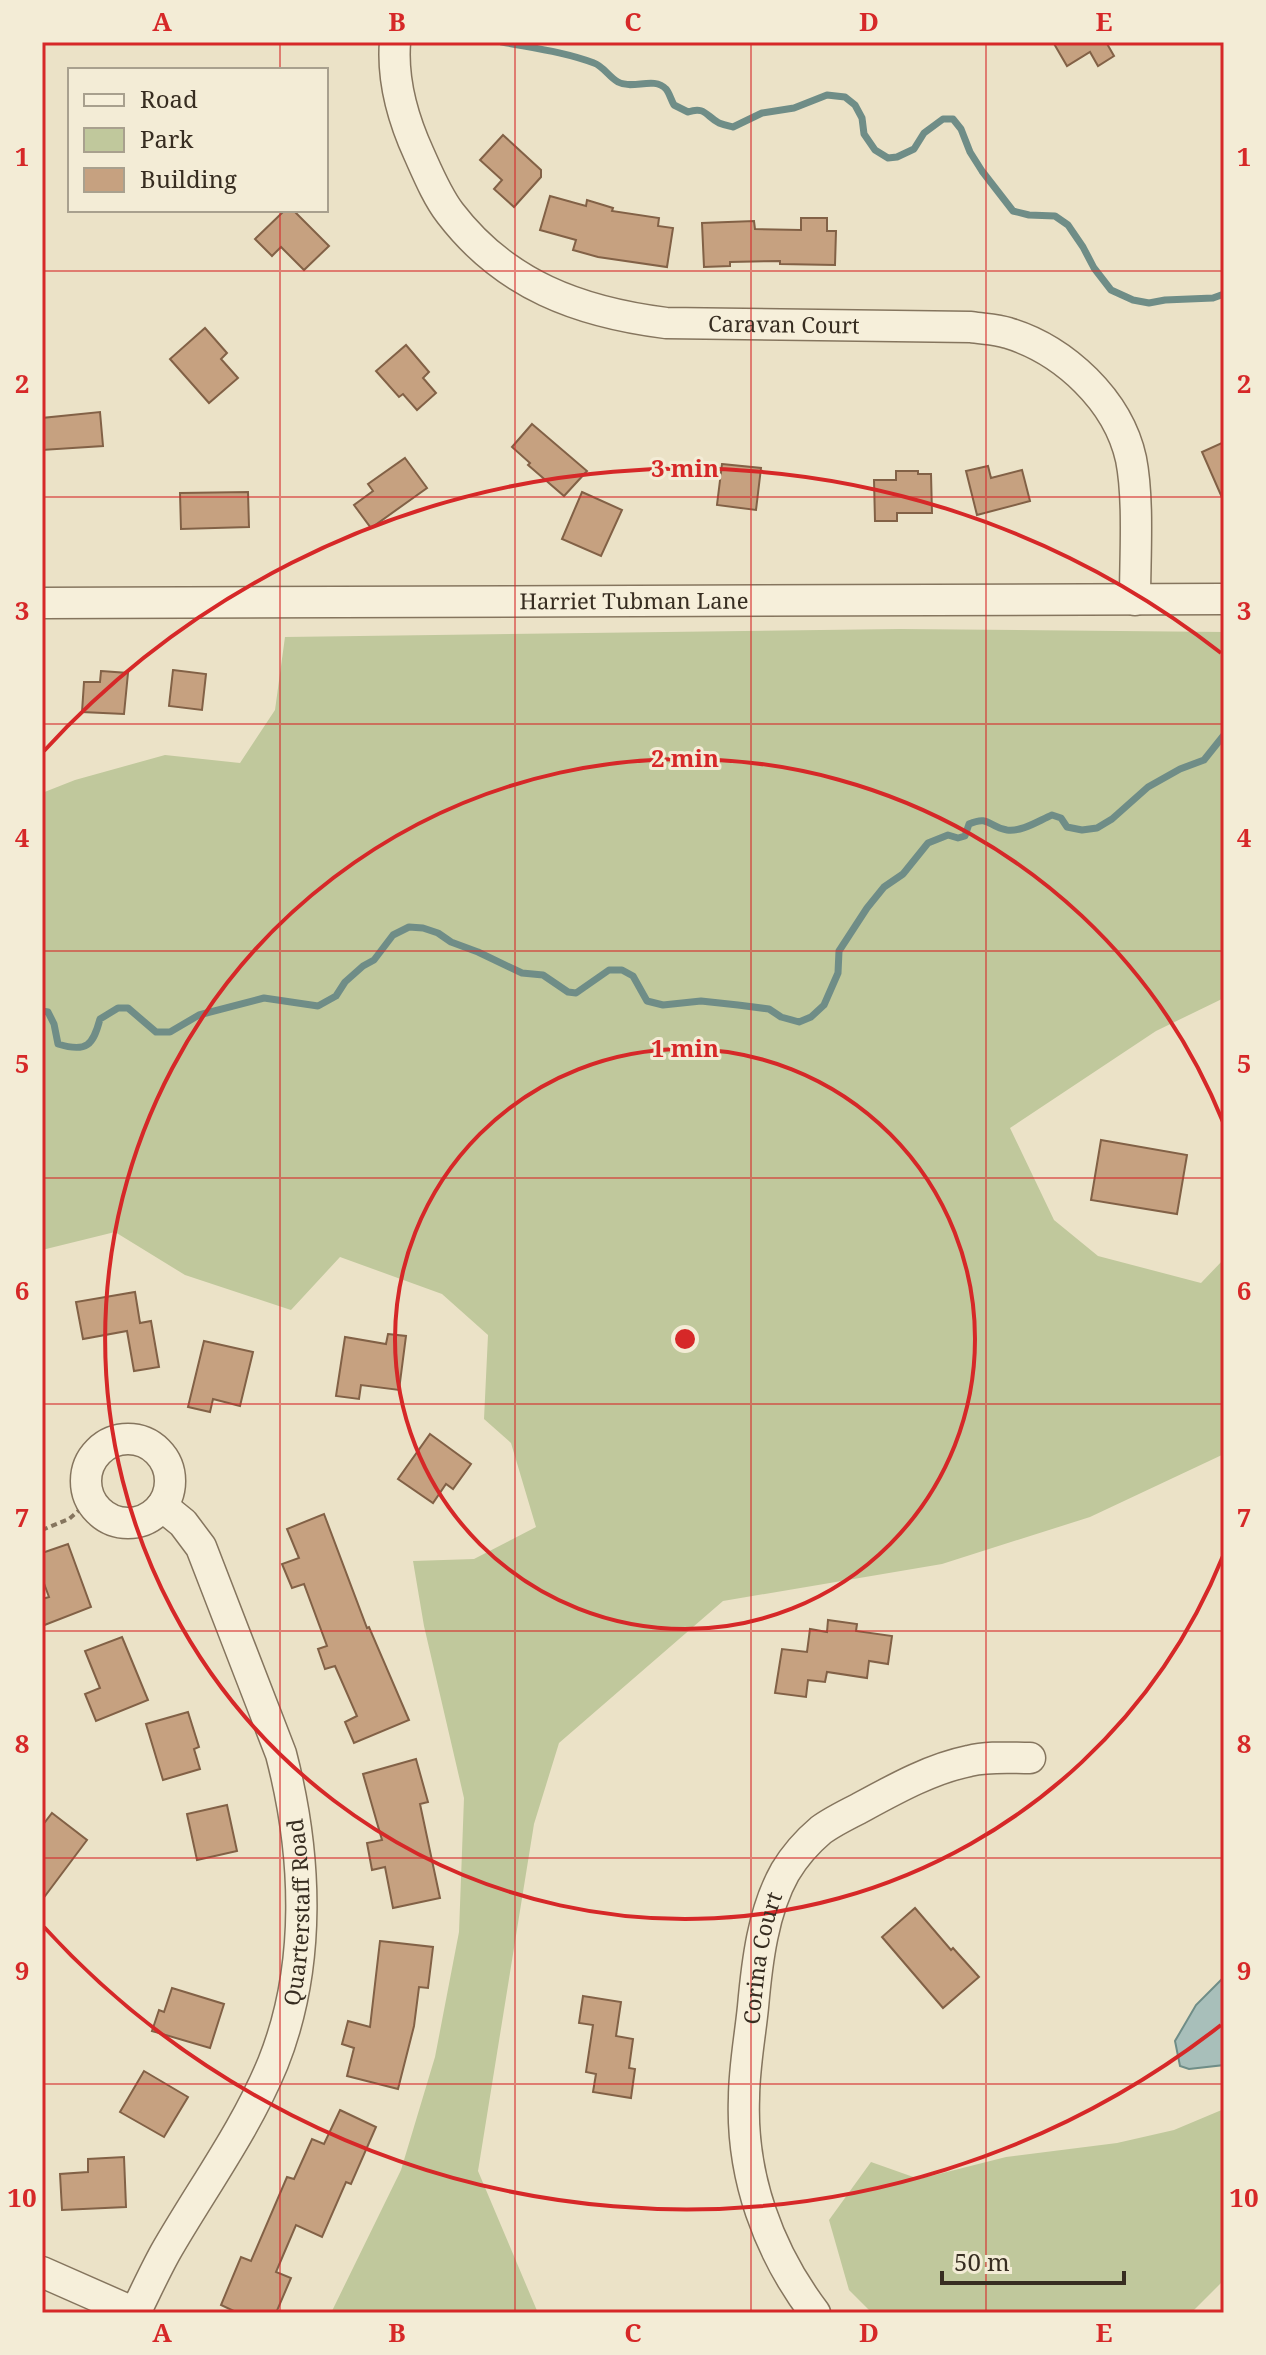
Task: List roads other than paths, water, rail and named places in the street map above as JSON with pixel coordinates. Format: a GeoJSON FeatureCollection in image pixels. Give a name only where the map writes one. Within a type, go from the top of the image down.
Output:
{"type":"FeatureCollection","features":[{"type":"Feature","properties":{"kind":"street","name":"Caravan Court"},"geometry":{"type":"LineString","coordinates":[[395,42],[399,98],[411,137],[450,212],[488,252],[517,275],[549,292],[580,306],[624,318],[666,323],[971,327],[1006,332],[1036,344],[1064,363],[1089,383],[1109,410],[1130,458],[1134,489],[1135,600]]}},
{"type":"Feature","properties":{"kind":"street","name":"Harriet Tubman Lane"},"geometry":{"type":"LineString","coordinates":[[42,603],[1224,599]]}},
{"type":"Feature","properties":{"kind":"street"},"geometry":{"type":"LineString","coordinates":[[131,1438],[146,1442],[162,1455],[169,1467],[171,1482],[162,1506],[144,1520],[130,1523],[112,1520],[99,1511],[87,1488],[86,1474],[92,1458],[114,1441],[131,1438]]}},
{"type":"Feature","properties":{"kind":"street","name":"Quarterstaff Road"},"geometry":{"type":"LineString","coordinates":[[135,2313],[164,2255],[251,2109],[273,2063],[295,1985],[301,1926],[302,1873],[298,1834],[281,1754],[201,1547],[183,1523],[162,1506]]}},
{"type":"Feature","properties":{"kind":"street","name":"Corina Court"},"geometry":{"type":"LineString","coordinates":[[815,2313],[791,2280],[759,2211],[746,2142],[744,2098],[755,1982],[774,1895],[800,1851],[822,1830],[877,1798],[936,1770],[971,1760],[1030,1758]]}},
{"type":"Feature","properties":{"kind":"street"},"geometry":{"type":"LineString","coordinates":[[42,2272],[135,2313]]}},
{"type":"Feature","properties":{"kind":"water"},"geometry":{"type":"Polygon","coordinates":[[[1224,1977],[1224,2065],[1189,2069],[1180,2066],[1175,2041],[1196,2005],[1224,1977]]]}},
{"type":"Feature","properties":{"kind":"waterway"},"geometry":{"type":"LineString","coordinates":[[502,42],[583,59],[597,64],[624,84],[661,85],[674,105],[688,112],[702,111],[719,123],[733,127],[762,113],[794,108],[827,95],[845,97],[855,105],[862,118],[864,134],[875,150],[888,158],[914,149],[924,133],[943,119],[953,119],[982,171],[1013,211],[1055,216],[1068,225],[1111,290],[1149,303],[1213,298],[1224,294]]}},
{"type":"Feature","properties":{"kind":"waterway"},"geometry":{"type":"LineString","coordinates":[[42,1011],[48,1012],[54,1024],[58,1044],[76,1048],[87,1045],[95,1035],[100,1019],[118,1008],[128,1008],[156,1032],[170,1032],[199,1015],[264,998],[318,1006],[336,996],[345,982],[374,960],[393,935],[409,927],[438,933],[451,942],[522,973],[543,975],[568,992],[576,993],[609,970],[622,970],[633,976],[647,1001],[663,1005],[701,1001],[769,1009],[781,1017],[799,1022],[811,1017],[824,1005],[838,973],[839,951],[867,908],[884,887],[903,874],[928,843],[948,835],[958,838],[965,836],[969,824],[981,821],[1013,830],[1052,815],[1061,818],[1067,827],[1082,830],[1097,828],[1148,787],[1204,760],[1224,735]]}}]}
